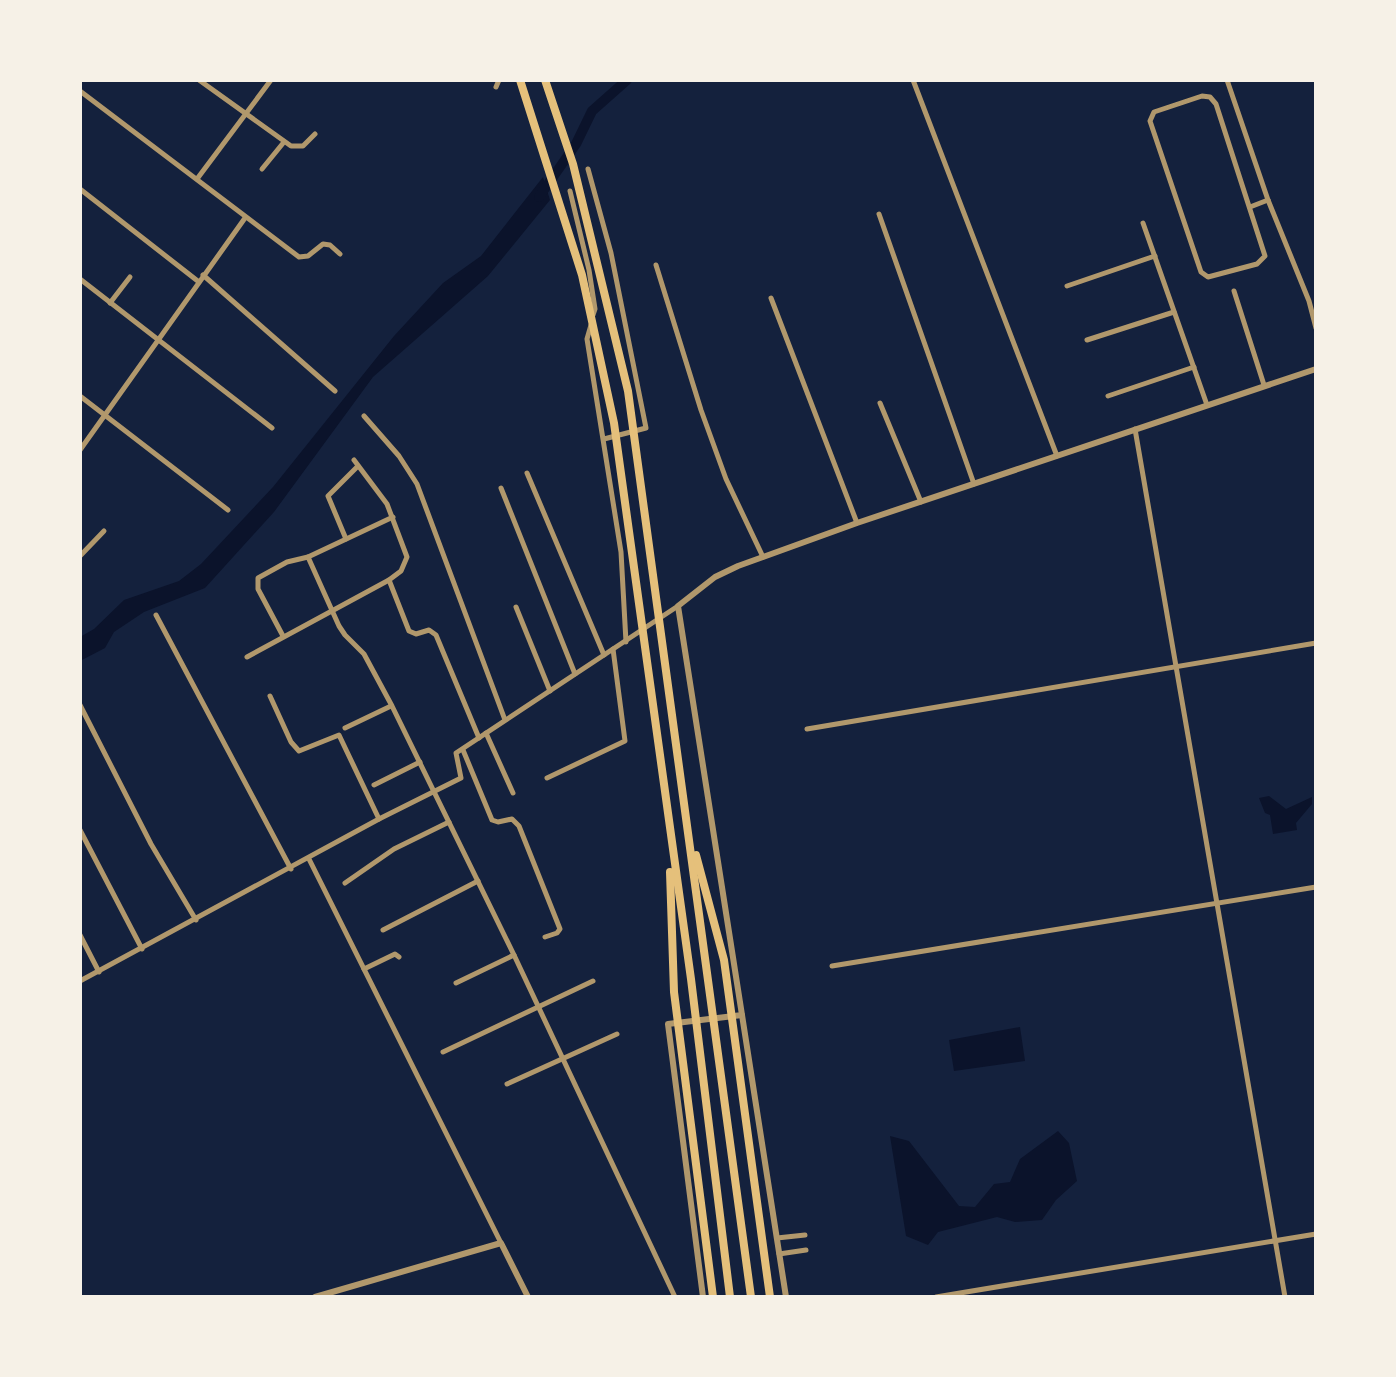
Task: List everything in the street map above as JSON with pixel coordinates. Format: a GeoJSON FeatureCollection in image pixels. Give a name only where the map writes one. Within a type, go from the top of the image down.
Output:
{"type":"FeatureCollection","features":[{"type":"Feature","properties":{"kind":"highway"},"geometry":{"type":"LineString","coordinates":[[520,80],[582,275],[614,423],[669,838],[691,979],[730,1297]]}},
{"type":"Feature","properties":{"kind":"highway"},"geometry":{"type":"LineString","coordinates":[[545,80],[573,164],[628,391],[751,1297]]}},
{"type":"Feature","properties":{"kind":"highway"},"geometry":{"type":"LineString","coordinates":[[689,831],[724,960],[770,1297]]}},
{"type":"Feature","properties":{"kind":"highway"},"geometry":{"type":"LineString","coordinates":[[669,838],[674,992],[713,1297]]}},
{"type":"Feature","properties":{"kind":"street"},"geometry":{"type":"LineString","coordinates":[[199,80],[291,146],[303,146],[315,134]]}},
{"type":"Feature","properties":{"kind":"street"},"geometry":{"type":"LineString","coordinates":[[197,179],[271,80]]}},
{"type":"Feature","properties":{"kind":"street"},"geometry":{"type":"LineString","coordinates":[[496,87],[499,80]]}},
{"type":"Feature","properties":{"kind":"street"},"geometry":{"type":"LineString","coordinates":[[913,80],[1057,457]]}},
{"type":"Feature","properties":{"kind":"street"},"geometry":{"type":"LineString","coordinates":[[1229,80],[1268,200],[1309,301],[1316,328]]}},
{"type":"Feature","properties":{"kind":"street"},"geometry":{"type":"LineString","coordinates":[[80,91],[299,257],[308,256],[323,244],[330,245],[340,254]]}},
{"type":"Feature","properties":{"kind":"street"},"geometry":{"type":"LineString","coordinates":[[1202,96],[1213,99],[1250,207],[1264,259],[1257,264],[1204,276],[1153,131],[1151,115],[1202,96]]}},
{"type":"Feature","properties":{"kind":"street"},"geometry":{"type":"LineString","coordinates":[[262,169],[284,142]]}},
{"type":"Feature","properties":{"kind":"street"},"geometry":{"type":"LineString","coordinates":[[588,169],[611,253],[646,428],[604,439]]}},
{"type":"Feature","properties":{"kind":"street"},"geometry":{"type":"LineString","coordinates":[[80,189],[199,282]]}},
{"type":"Feature","properties":{"kind":"street"},"geometry":{"type":"LineString","coordinates":[[570,191],[595,309],[587,339],[621,552],[626,642]]}},
{"type":"Feature","properties":{"kind":"street"},"geometry":{"type":"LineString","coordinates":[[1250,207],[1268,200]]}},
{"type":"Feature","properties":{"kind":"street"},"geometry":{"type":"LineString","coordinates":[[879,214],[974,485]]}},
{"type":"Feature","properties":{"kind":"street"},"geometry":{"type":"LineString","coordinates":[[80,450],[245,218]]}},
{"type":"Feature","properties":{"kind":"street"},"geometry":{"type":"LineString","coordinates":[[1143,223],[1207,405]]}},
{"type":"Feature","properties":{"kind":"street"},"geometry":{"type":"LineString","coordinates":[[1067,286],[1155,256]]}},
{"type":"Feature","properties":{"kind":"street"},"geometry":{"type":"LineString","coordinates":[[656,265],[726,479],[763,557]]}},
{"type":"Feature","properties":{"kind":"street"},"geometry":{"type":"LineString","coordinates":[[203,275],[335,391]]}},
{"type":"Feature","properties":{"kind":"street"},"geometry":{"type":"LineString","coordinates":[[110,303],[130,277]]}},
{"type":"Feature","properties":{"kind":"street"},"geometry":{"type":"LineString","coordinates":[[80,279],[272,428]]}},
{"type":"Feature","properties":{"kind":"street"},"geometry":{"type":"LineString","coordinates":[[1234,291],[1264,385]]}},
{"type":"Feature","properties":{"kind":"street"},"geometry":{"type":"LineString","coordinates":[[771,298],[857,523]]}},
{"type":"Feature","properties":{"kind":"street"},"geometry":{"type":"LineString","coordinates":[[1087,340],[1174,312]]}},
{"type":"Feature","properties":{"kind":"street"},"geometry":{"type":"LineString","coordinates":[[1108,396],[1194,367]]}},
{"type":"Feature","properties":{"kind":"street"},"geometry":{"type":"LineString","coordinates":[[80,981],[461,778],[456,753],[626,642],[715,577],[857,523],[1316,369]]}},
{"type":"Feature","properties":{"kind":"street"},"geometry":{"type":"LineString","coordinates":[[80,396],[228,510]]}},
{"type":"Feature","properties":{"kind":"street"},"geometry":{"type":"LineString","coordinates":[[880,403],[921,502]]}},
{"type":"Feature","properties":{"kind":"street"},"geometry":{"type":"LineString","coordinates":[[364,416],[399,456],[417,484],[505,720]]}},
{"type":"Feature","properties":{"kind":"street"},"geometry":{"type":"LineString","coordinates":[[1135,429],[1285,1297]]}},
{"type":"Feature","properties":{"kind":"street"},"geometry":{"type":"LineString","coordinates":[[247,657],[401,571],[407,557],[393,517],[380,493],[356,463],[328,496],[346,539]]}},
{"type":"Feature","properties":{"kind":"street"},"geometry":{"type":"LineString","coordinates":[[527,473],[604,655]]}},
{"type":"Feature","properties":{"kind":"street"},"geometry":{"type":"LineString","coordinates":[[501,488],[575,674]]}},
{"type":"Feature","properties":{"kind":"street"},"geometry":{"type":"LineString","coordinates":[[283,636],[258,589],[258,578],[287,562],[308,557],[393,517]]}},
{"type":"Feature","properties":{"kind":"street"},"geometry":{"type":"LineString","coordinates":[[80,556],[104,531]]}},
{"type":"Feature","properties":{"kind":"street"},"geometry":{"type":"LineString","coordinates":[[308,557],[345,635],[364,654],[420,762],[675,1297]]}},
{"type":"Feature","properties":{"kind":"street"},"geometry":{"type":"LineString","coordinates":[[389,580],[409,631],[416,634],[433,631],[479,738]]}},
{"type":"Feature","properties":{"kind":"street"},"geometry":{"type":"LineString","coordinates":[[678,606],[786,1297]]}},
{"type":"Feature","properties":{"kind":"street"},"geometry":{"type":"LineString","coordinates":[[516,607],[550,691]]}},
{"type":"Feature","properties":{"kind":"street"},"geometry":{"type":"LineString","coordinates":[[156,615],[291,869]]}},
{"type":"Feature","properties":{"kind":"street"},"geometry":{"type":"LineString","coordinates":[[807,729],[1316,643]]}},
{"type":"Feature","properties":{"kind":"street"},"geometry":{"type":"LineString","coordinates":[[547,778],[625,741],[613,649]]}},
{"type":"Feature","properties":{"kind":"street"},"geometry":{"type":"LineString","coordinates":[[270,696],[291,742],[299,751],[339,735],[379,819]]}},
{"type":"Feature","properties":{"kind":"street"},"geometry":{"type":"LineString","coordinates":[[80,705],[151,844],[196,920]]}},
{"type":"Feature","properties":{"kind":"street"},"geometry":{"type":"LineString","coordinates":[[345,728],[392,706]]}},
{"type":"Feature","properties":{"kind":"street"},"geometry":{"type":"LineString","coordinates":[[486,733],[513,793]]}},
{"type":"Feature","properties":{"kind":"street"},"geometry":{"type":"LineString","coordinates":[[463,750],[492,820],[512,819],[519,826],[560,929],[545,937]]}},
{"type":"Feature","properties":{"kind":"street"},"geometry":{"type":"LineString","coordinates":[[374,785],[420,762]]}},
{"type":"Feature","properties":{"kind":"street"},"geometry":{"type":"LineString","coordinates":[[345,883],[394,849],[449,822]]}},
{"type":"Feature","properties":{"kind":"street"},"geometry":{"type":"LineString","coordinates":[[80,830],[142,949]]}},
{"type":"Feature","properties":{"kind":"street"},"geometry":{"type":"LineString","coordinates":[[309,859],[528,1297]]}},
{"type":"Feature","properties":{"kind":"street"},"geometry":{"type":"LineString","coordinates":[[383,930],[478,881]]}},
{"type":"Feature","properties":{"kind":"street"},"geometry":{"type":"LineString","coordinates":[[832,966],[1316,887]]}},
{"type":"Feature","properties":{"kind":"street"},"geometry":{"type":"LineString","coordinates":[[80,935],[99,972]]}},
{"type":"Feature","properties":{"kind":"street"},"geometry":{"type":"LineString","coordinates":[[364,969],[395,954],[399,957]]}},
{"type":"Feature","properties":{"kind":"street"},"geometry":{"type":"LineString","coordinates":[[456,983],[514,955]]}},
{"type":"Feature","properties":{"kind":"street"},"geometry":{"type":"LineString","coordinates":[[443,1052],[593,981]]}},
{"type":"Feature","properties":{"kind":"street"},"geometry":{"type":"LineString","coordinates":[[703,1297],[668,1024],[742,1015]]}},
{"type":"Feature","properties":{"kind":"street"},"geometry":{"type":"LineString","coordinates":[[507,1084],[617,1034]]}},
{"type":"Feature","properties":{"kind":"street"},"geometry":{"type":"LineString","coordinates":[[936,1297],[1316,1234]]}},
{"type":"Feature","properties":{"kind":"street"},"geometry":{"type":"LineString","coordinates":[[777,1238],[805,1235]]}},
{"type":"Feature","properties":{"kind":"street"},"geometry":{"type":"LineString","coordinates":[[315,1297],[501,1243]]}},
{"type":"Feature","properties":{"kind":"street"},"geometry":{"type":"LineString","coordinates":[[779,1254],[806,1250]]}},
{"type":"Feature","properties":{"kind":"water"},"geometry":{"type":"Polygon","coordinates":[[[543,177],[550,200],[488,276],[373,377],[274,512],[205,588],[144,612],[114,632],[105,648],[80,661],[80,637],[94,629],[124,600],[179,581],[201,564],[273,487],[394,336],[443,283],[481,256],[543,177]]]}},
{"type":"Feature","properties":{"kind":"water"},"geometry":{"type":"Polygon","coordinates":[[[1269,796],[1286,809],[1312,797],[1312,804],[1296,823],[1297,830],[1273,834],[1270,815],[1265,813],[1259,798],[1269,796]]]}},
{"type":"Feature","properties":{"kind":"water"},"geometry":{"type":"Polygon","coordinates":[[[1020,1027],[1025,1061],[954,1071],[949,1040],[1020,1027]]]}},
{"type":"Feature","properties":{"kind":"water"},"geometry":{"type":"Polygon","coordinates":[[[1058,1131],[1069,1143],[1077,1181],[1056,1200],[1042,1220],[1015,1222],[997,1217],[938,1232],[928,1245],[906,1236],[890,1136],[909,1141],[959,1206],[975,1207],[994,1184],[1010,1182],[1020,1159],[1058,1131]]]}},
{"type":"Feature","properties":{"kind":"waterway"},"geometry":{"type":"LineString","coordinates":[[539,197],[576,144],[592,111],[627,80]]}}]}
